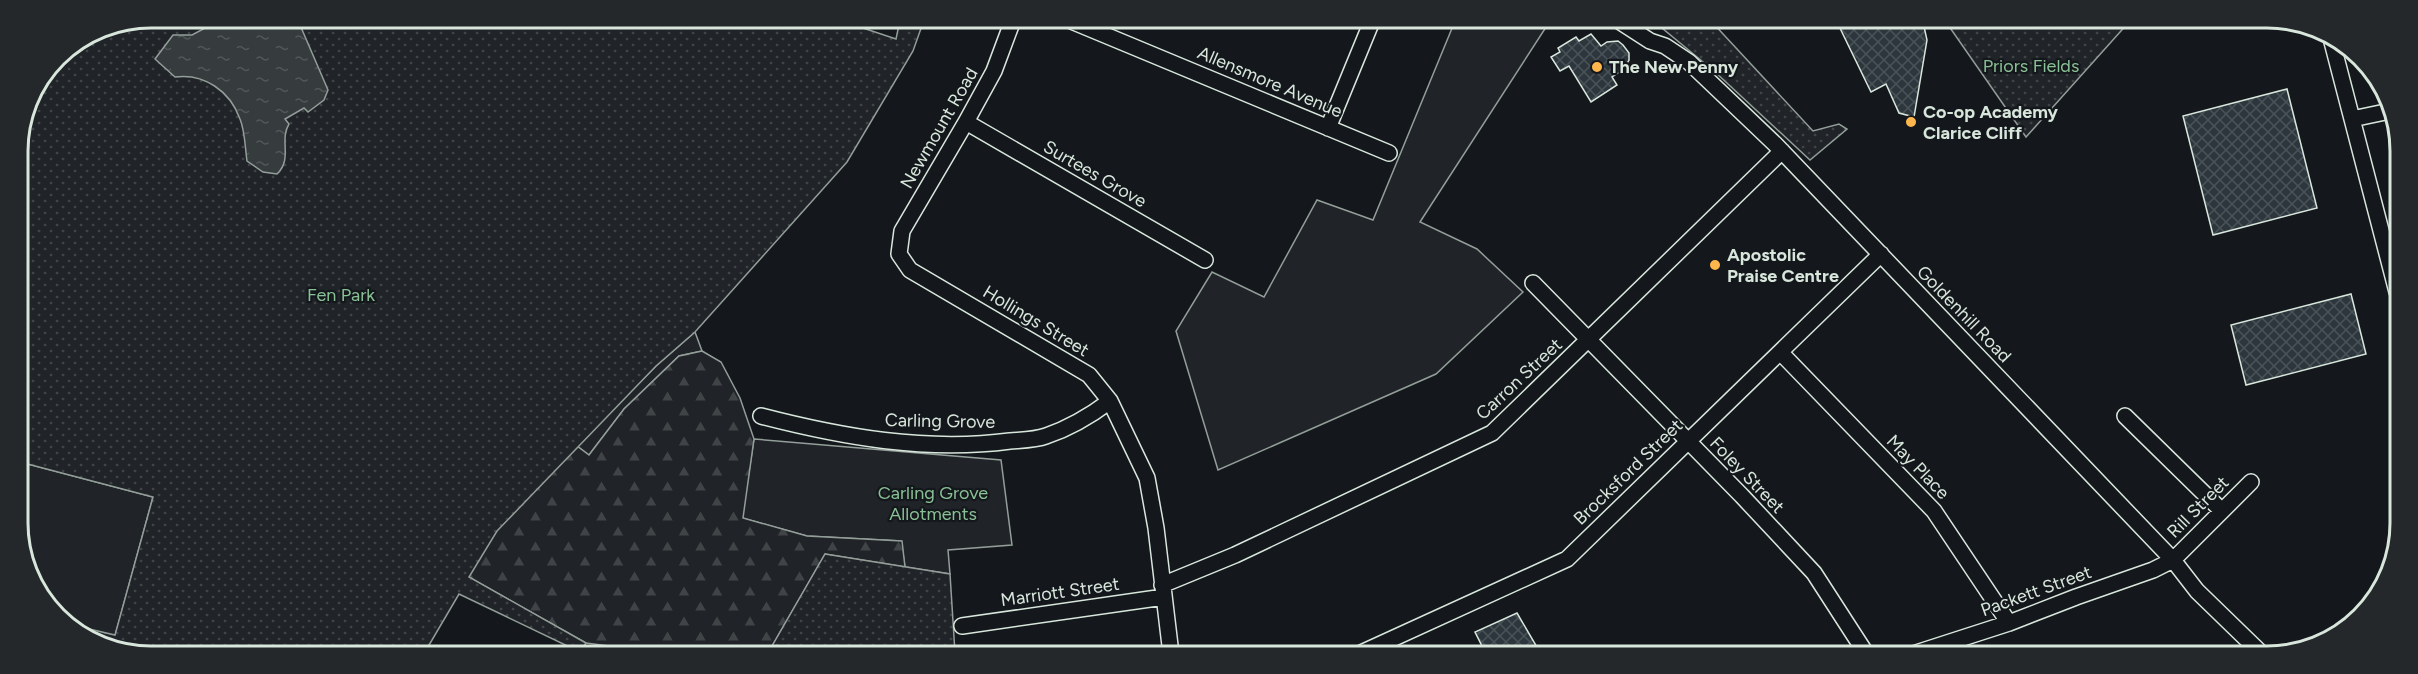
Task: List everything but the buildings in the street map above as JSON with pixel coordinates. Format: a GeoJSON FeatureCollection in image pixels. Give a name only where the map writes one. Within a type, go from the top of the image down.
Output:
{"type":"FeatureCollection","features":[{"type":"Feature","properties":{"kind":"street"},"geometry":{"type":"LineString","coordinates":[[1328,128],[1369,28]]}},
{"type":"Feature","properties":{"kind":"street","name":"Goldenhill Road"},"geometry":{"type":"LineString","coordinates":[[1630,28],[1650,41],[1665,45],[1689,62],[1782,151],[2173,561],[2197,591],[2253,645]]}},
{"type":"Feature","properties":{"kind":"street","name":"Newmount Road"},"geometry":{"type":"LineString","coordinates":[[899,254],[902,231],[994,70],[1010,29]]}},
{"type":"Feature","properties":{"kind":"street","name":"Allensmore Avenue"},"geometry":{"type":"LineString","coordinates":[[1090,29],[1389,153]]}},
{"type":"Feature","properties":{"kind":"street"},"geometry":{"type":"LineString","coordinates":[[2333,48],[2390,255]]}},
{"type":"Feature","properties":{"kind":"street"},"geometry":{"type":"LineString","coordinates":[[2352,119],[2383,112]]}},
{"type":"Feature","properties":{"kind":"street","name":"Surtees Grove"},"geometry":{"type":"LineString","coordinates":[[966,122],[1205,260]]}},
{"type":"Feature","properties":{"kind":"street","name":"Carron Street"},"geometry":{"type":"LineString","coordinates":[[1163,591],[1492,433],[1782,151]]}},
{"type":"Feature","properties":{"kind":"street","name":"Hollings Street"},"geometry":{"type":"LineString","coordinates":[[899,254],[910,270],[1089,375],[1110,401],[1148,478],[1170,646]]}},
{"type":"Feature","properties":{"kind":"street","name":"Brocksford Street"},"geometry":{"type":"LineString","coordinates":[[1378,645],[1567,559],[1881,254]]}},
{"type":"Feature","properties":{"kind":"street","name":"Foley Street"},"geometry":{"type":"LineString","coordinates":[[1533,283],[1742,496],[1814,573],[1861,645]]}},
{"type":"Feature","properties":{"kind":"street","name":"May Place"},"geometry":{"type":"LineString","coordinates":[[1780,352],[1934,511],[2009,623]]}},
{"type":"Feature","properties":{"kind":"street","name":"Carling Grove"},"geometry":{"type":"LineString","coordinates":[[761,416],[830,434],[917,444],[981,445],[1044,437],[1081,422],[1110,401]]}},
{"type":"Feature","properties":{"kind":"street"},"geometry":{"type":"LineString","coordinates":[[2125,416],[2222,511]]}},
{"type":"Feature","properties":{"kind":"street","name":"Rill Street"},"geometry":{"type":"LineString","coordinates":[[2173,561],[2251,482]]}},
{"type":"Feature","properties":{"kind":"street","name":"Packett Street"},"geometry":{"type":"LineString","coordinates":[[1940,645],[2009,623],[2173,561]]}},
{"type":"Feature","properties":{"kind":"street","name":"Marriott Street"},"geometry":{"type":"LineString","coordinates":[[962,626],[1163,591]]}},
{"type":"Feature","properties":{"kind":"green space"},"geometry":{"type":"Polygon","coordinates":[[[1452,28],[1545,28],[1420,222],[1477,249],[1523,292],[1436,374],[1218,470],[1176,331],[1212,272],[1264,297],[1317,200],[1373,220],[1452,28]]]}},
{"type":"Feature","properties":{"kind":"green space"},"geometry":{"type":"Polygon","coordinates":[[[1662,28],[1718,28],[1813,131],[1839,124],[1847,129],[1810,160],[1714,71],[1662,28]]]}},
{"type":"Feature","properties":{"kind":"green space","name":"Priors Fields"},"geometry":{"type":"Polygon","coordinates":[[[1950,28],[2124,28],[2026,137],[1950,28]]]}},
{"type":"Feature","properties":{"kind":"green space","name":"Fen Park"},"geometry":{"type":"Polygon","coordinates":[[[144,29],[865,29],[896,39],[898,29],[921,29],[913,51],[847,162],[695,332],[656,366],[497,531],[469,577],[586,643],[584,646],[567,646],[459,594],[429,646],[152,646],[105,636],[91,629],[115,635],[153,497],[28,464],[29,144],[31,128],[41,97],[49,83],[83,49],[112,35],[144,29]]]}},
{"type":"Feature","properties":{"kind":"green space"},"geometry":{"type":"Polygon","coordinates":[[[695,332],[702,351],[679,356],[624,409],[589,455],[577,446],[656,366],[695,332]]]}},
{"type":"Feature","properties":{"kind":"green space"},"geometry":{"type":"Polygon","coordinates":[[[702,351],[721,362],[740,398],[754,439],[743,518],[807,536],[902,541],[905,567],[825,554],[772,646],[607,646],[586,643],[433,557],[516,436],[577,446],[589,455],[624,409],[679,356],[702,351]]]}},
{"type":"Feature","properties":{"kind":"green space","name":"Carling Grove Allotments"},"geometry":{"type":"Polygon","coordinates":[[[754,439],[1001,460],[1012,545],[948,550],[950,574],[905,567],[901,541],[807,536],[742,518],[754,439]]]}},
{"type":"Feature","properties":{"kind":"green space"},"geometry":{"type":"Polygon","coordinates":[[[28,464],[153,497],[115,636],[93,630],[77,620],[54,597],[45,584],[31,546],[28,522],[28,464]]]}},
{"type":"Feature","properties":{"kind":"green space"},"geometry":{"type":"Polygon","coordinates":[[[825,554],[950,574],[955,646],[772,646],[825,554]]]}},
{"type":"Feature","properties":{"kind":"water"},"geometry":{"type":"Polygon","coordinates":[[[203,29],[302,29],[328,90],[324,100],[308,112],[304,108],[285,119],[289,124],[285,136],[285,156],[282,168],[277,174],[263,172],[247,161],[240,119],[236,109],[223,92],[206,81],[175,77],[155,59],[173,35],[192,35],[203,29]]]}},
{"type":"Feature","properties":{"kind":"place","name":"The New Penny"},"geometry":{"type":"Point","coordinates":[1597,67]}},
{"type":"Feature","properties":{"kind":"place","name":"Co-op Academy Clarice Cliff"},"geometry":{"type":"Point","coordinates":[1911,122]}},
{"type":"Feature","properties":{"kind":"place","name":"Apostolic Praise Centre"},"geometry":{"type":"Point","coordinates":[1715,265]}}]}
